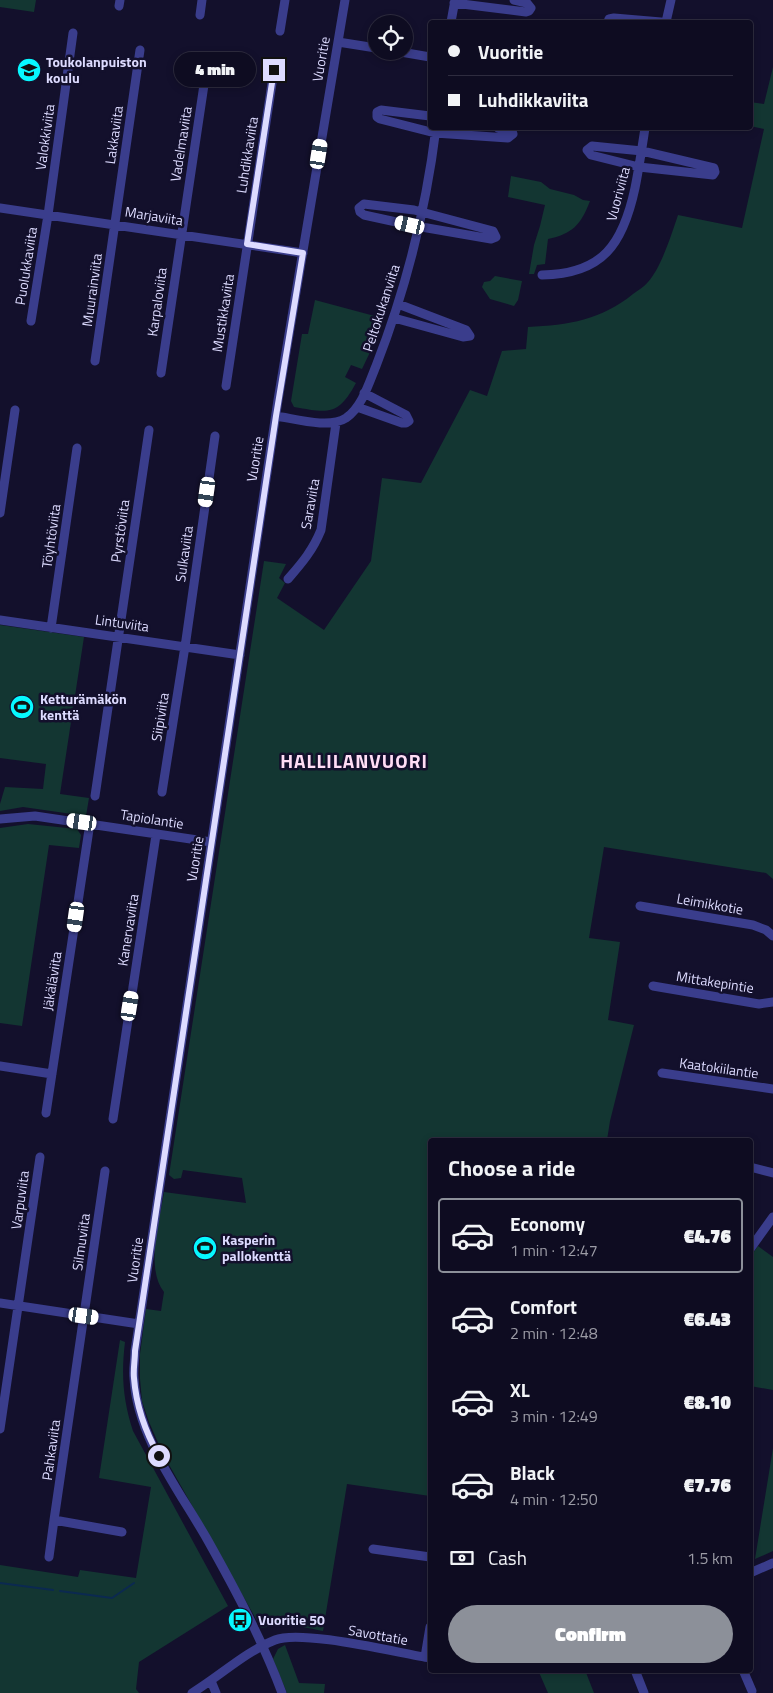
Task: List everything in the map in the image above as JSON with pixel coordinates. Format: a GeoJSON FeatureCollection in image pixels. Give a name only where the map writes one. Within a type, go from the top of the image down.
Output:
{"type":"FeatureCollection","features":[{"type":"Feature","properties":{"kind":"street"},"geometry":{"type":"LineString","coordinates":[[200,15],[202,0]]}},
{"type":"Feature","properties":{"kind":"street"},"geometry":{"type":"LineString","coordinates":[[280,31],[285,0]]}},
{"type":"Feature","properties":{"kind":"street","name":"Vuoritie"},"geometry":{"type":"LineString","coordinates":[[282,1693],[263,1646],[208,1540],[153,1446],[137,1400],[134,1377],[139,1324],[276,416],[345,0]]}},
{"type":"Feature","properties":{"kind":"street"},"geometry":{"type":"LineString","coordinates":[[451,20],[454,1],[526,12],[531,8],[527,3],[514,0]]}},
{"type":"Feature","properties":{"kind":"street"},"geometry":{"type":"LineString","coordinates":[[666,20],[671,0]]}},
{"type":"Feature","properties":{"kind":"street"},"geometry":{"type":"LineString","coordinates":[[609,20],[614,18],[638,20]]}},
{"type":"Feature","properties":{"kind":"street","name":"Valokkiviita"},"geometry":{"type":"LineString","coordinates":[[48,215],[73,33]]}},
{"type":"Feature","properties":{"kind":"street"},"geometry":{"type":"LineString","coordinates":[[338,42],[368,47]]}},
{"type":"Feature","properties":{"kind":"street","name":"Lakkaviita"},"geometry":{"type":"LineString","coordinates":[[115,224],[140,50]]}},
{"type":"Feature","properties":{"kind":"street"},"geometry":{"type":"LineString","coordinates":[[413,54],[428,57]]}},
{"type":"Feature","properties":{"kind":"street","name":"Vadelmaviita"},"geometry":{"type":"LineString","coordinates":[[181,234],[208,58]]}},
{"type":"Feature","properties":{"kind":"street","name":"Luhdikkaviita"},"geometry":{"type":"LineString","coordinates":[[247,244],[274,70]]}},
{"type":"Feature","properties":{"kind":"street"},"geometry":{"type":"LineString","coordinates":[[428,116],[381,110],[378,112],[377,117],[380,120],[428,129]]}},
{"type":"Feature","properties":{"kind":"street"},"geometry":{"type":"LineString","coordinates":[[436,130],[508,138],[513,134],[510,130]]}},
{"type":"Feature","properties":{"kind":"street","name":"Peltokukanviita"},"geometry":{"type":"LineString","coordinates":[[336,423],[347,417],[357,407],[394,318],[419,227],[436,130]]}},
{"type":"Feature","properties":{"kind":"street","name":"Vuoriviita"},"geometry":{"type":"LineString","coordinates":[[542,275],[559,274],[590,265],[607,252],[619,238],[627,221],[645,130]]}},
{"type":"Feature","properties":{"kind":"street"},"geometry":{"type":"LineString","coordinates":[[592,146],[642,151],[714,168],[715,172],[713,175],[639,167],[591,155],[587,150],[592,146]]}},
{"type":"Feature","properties":{"kind":"street"},"geometry":{"type":"LineString","coordinates":[[364,204],[422,212],[493,231],[496,236],[491,239],[419,227],[364,215],[360,212],[359,208],[364,204]]}},
{"type":"Feature","properties":{"kind":"street","name":"Marjaviita"},"geometry":{"type":"LineString","coordinates":[[0,208],[303,253]]}},
{"type":"Feature","properties":{"kind":"street","name":"Puolukkaviita"},"geometry":{"type":"LineString","coordinates":[[31,321],[48,215]]}},
{"type":"Feature","properties":{"kind":"street","name":"Muurainviita"},"geometry":{"type":"LineString","coordinates":[[95,360],[115,224]]}},
{"type":"Feature","properties":{"kind":"street","name":"Karpaloviita"},"geometry":{"type":"LineString","coordinates":[[161,373],[181,234]]}},
{"type":"Feature","properties":{"kind":"street","name":"Mustikkaviita"},"geometry":{"type":"LineString","coordinates":[[226,386],[247,244]]}},
{"type":"Feature","properties":{"kind":"street"},"geometry":{"type":"LineString","coordinates":[[394,318],[463,337],[470,336],[466,330],[398,304]]}},
{"type":"Feature","properties":{"kind":"street"},"geometry":{"type":"LineString","coordinates":[[357,407],[402,423],[409,421],[406,415],[364,393]]}},
{"type":"Feature","properties":{"kind":"street"},"geometry":{"type":"LineString","coordinates":[[0,514],[15,410]]}},
{"type":"Feature","properties":{"kind":"street"},"geometry":{"type":"LineString","coordinates":[[276,416],[322,423],[336,423]]}},
{"type":"Feature","properties":{"kind":"street","name":"Saraviita"},"geometry":{"type":"LineString","coordinates":[[288,579],[306,559],[321,530],[336,423]]}},
{"type":"Feature","properties":{"kind":"street","name":"Pyrstöviita"},"geometry":{"type":"LineString","coordinates":[[94,796],[149,430]]}},
{"type":"Feature","properties":{"kind":"street","name":"Sulkaviita"},"geometry":{"type":"LineString","coordinates":[[185,646],[215,436]]}},
{"type":"Feature","properties":{"kind":"street","name":"Töyhtöviita"},"geometry":{"type":"LineString","coordinates":[[52,628],[77,448]]}},
{"type":"Feature","properties":{"kind":"street","name":"Lintuviita"},"geometry":{"type":"LineString","coordinates":[[0,620],[240,655]]}},
{"type":"Feature","properties":{"kind":"street","name":"Siipiviita"},"geometry":{"type":"LineString","coordinates":[[162,792],[185,646]]}},
{"type":"Feature","properties":{"kind":"street","name":"Tapiolantie"},"geometry":{"type":"LineString","coordinates":[[0,819],[35,816],[211,842]]}},
{"type":"Feature","properties":{"kind":"street","name":"Jäkäläviita"},"geometry":{"type":"LineString","coordinates":[[46,1113],[90,823]]}},
{"type":"Feature","properties":{"kind":"street","name":"Kanervaviita"},"geometry":{"type":"LineString","coordinates":[[113,1119],[156,835]]}},
{"type":"Feature","properties":{"kind":"street","name":"Leimikkotie"},"geometry":{"type":"LineString","coordinates":[[640,906],[753,925],[766,930],[773,936]]}},
{"type":"Feature","properties":{"kind":"street","name":"Mittakepintie"},"geometry":{"type":"LineString","coordinates":[[653,986],[759,1004],[773,1002]]}},
{"type":"Feature","properties":{"kind":"street"},"geometry":{"type":"LineString","coordinates":[[0,1066],[52,1074]]}},
{"type":"Feature","properties":{"kind":"street","name":"Kaatokiilantie"},"geometry":{"type":"LineString","coordinates":[[662,1074],[773,1089]]}},
{"type":"Feature","properties":{"kind":"street","name":"Varpuviita"},"geometry":{"type":"LineString","coordinates":[[0,1429],[40,1157]]}},
{"type":"Feature","properties":{"kind":"street"},"geometry":{"type":"LineString","coordinates":[[753,1168],[773,1173]]}},
{"type":"Feature","properties":{"kind":"street","name":"Silmuviita"},"geometry":{"type":"LineString","coordinates":[[84,1316],[105,1171]]}},
{"type":"Feature","properties":{"kind":"street"},"geometry":{"type":"LineString","coordinates":[[753,1245],[773,1217]]}},
{"type":"Feature","properties":{"kind":"street"},"geometry":{"type":"LineString","coordinates":[[0,1303],[139,1324]]}},
{"type":"Feature","properties":{"kind":"street","name":"Pahkaviita"},"geometry":{"type":"LineString","coordinates":[[49,1557],[84,1316]]}},
{"type":"Feature","properties":{"kind":"street"},"geometry":{"type":"LineString","coordinates":[[54,1520],[122,1532]]}},
{"type":"Feature","properties":{"kind":"street"},"geometry":{"type":"LineString","coordinates":[[373,1548],[428,1557]]}},
{"type":"Feature","properties":{"kind":"street"},"geometry":{"type":"LineString","coordinates":[[753,1573],[773,1563]]}},
{"type":"Feature","properties":{"kind":"street","name":"Savottatie"},"geometry":{"type":"LineString","coordinates":[[192,1693],[251,1652],[277,1639],[288,1637],[312,1638],[427,1657]]}},
{"type":"Feature","properties":{"kind":"street"},"geometry":{"type":"LineString","coordinates":[[636,1673],[644,1693]]}},
{"type":"Feature","properties":{"kind":"street"},"geometry":{"type":"LineString","coordinates":[[744,1673],[752,1691]]}},
{"type":"Feature","properties":{"kind":"street"},"geometry":{"type":"LineString","coordinates":[[211,1681],[216,1693]]}},
{"type":"Feature","properties":{"kind":"green space"},"geometry":{"type":"Polygon","coordinates":[[[0,0],[36,0],[34,12],[0,7],[0,0]]]}},
{"type":"Feature","properties":{"kind":"green space"},"geometry":{"type":"Polygon","coordinates":[[[773,67],[773,879],[766,873],[604,847],[589,938],[620,942],[608,1020],[634,1025],[607,1138],[428,1138],[428,1496],[347,1484],[323,1631],[292,1626],[261,1628],[163,1454],[142,1401],[140,1354],[146,1309],[161,1311],[164,1292],[158,1282],[155,1270],[155,1244],[164,1192],[246,1203],[242,1178],[183,1170],[181,1178],[174,1179],[169,1175],[264,561],[286,564],[279,578],[285,583],[277,598],[324,630],[371,561],[382,478],[421,483],[470,390],[487,396],[502,351],[526,349],[528,327],[557,325],[584,320],[609,310],[643,287],[653,276],[662,259],[678,215],[742,228],[764,129],[753,127],[753,102],[764,104],[773,67]]]}},
{"type":"Feature","properties":{"kind":"green space"},"geometry":{"type":"Polygon","coordinates":[[[511,176],[541,182],[550,189],[590,201],[575,227],[563,234],[548,239],[545,264],[537,265],[534,274],[529,274],[534,245],[545,205],[508,197],[511,176]]]}},
{"type":"Feature","properties":{"kind":"green space"},"geometry":{"type":"Polygon","coordinates":[[[495,276],[522,281],[518,300],[514,306],[490,299],[482,287],[484,282],[490,281],[495,276]]]}},
{"type":"Feature","properties":{"kind":"green space"},"geometry":{"type":"Polygon","coordinates":[[[315,300],[382,318],[372,348],[362,369],[351,365],[345,377],[356,383],[350,394],[338,407],[324,411],[294,407],[291,401],[302,334],[308,334],[315,300]]]}},
{"type":"Feature","properties":{"kind":"green space"},"geometry":{"type":"Polygon","coordinates":[[[0,625],[84,637],[60,794],[89,798],[86,816],[23,807],[0,811],[5,787],[43,789],[46,764],[0,758],[0,625]]]}},
{"type":"Feature","properties":{"kind":"green space"},"geometry":{"type":"Polygon","coordinates":[[[28,824],[77,829],[81,835],[79,848],[49,845],[22,1026],[0,1023],[0,828],[28,824]]]}},
{"type":"Feature","properties":{"kind":"green space"},"geometry":{"type":"Polygon","coordinates":[[[758,1246],[773,1257],[773,1390],[753,1387],[753,1253],[758,1246]]]}},
{"type":"Feature","properties":{"kind":"green space"},"geometry":{"type":"Polygon","coordinates":[[[120,1340],[125,1342],[124,1387],[133,1431],[228,1606],[139,1662],[136,1689],[139,1693],[0,1693],[0,1565],[78,1577],[80,1570],[136,1578],[151,1487],[99,1478],[120,1340]]]}},
{"type":"Feature","properties":{"kind":"green space"},"geometry":{"type":"Polygon","coordinates":[[[773,1448],[773,1551],[755,1559],[773,1448]]]}},
{"type":"Feature","properties":{"kind":"green space"},"geometry":{"type":"Polygon","coordinates":[[[285,1645],[299,1683],[325,1684],[324,1693],[287,1693],[273,1659],[278,1649],[285,1645]]]}},
{"type":"Feature","properties":{"kind":"green space"},"geometry":{"type":"Polygon","coordinates":[[[539,1673],[586,1673],[594,1693],[548,1693],[539,1673]]]}},
{"type":"Feature","properties":{"kind":"waterway"},"geometry":{"type":"LineString","coordinates":[[0,1583],[53,1590]]}},
{"type":"Feature","properties":{"kind":"waterway"},"geometry":{"type":"LineString","coordinates":[[60,1591],[112,1598],[134,1583]]}},
{"type":"Feature","properties":{"kind":"place","name":"Toukolanpuiston koulu"},"geometry":{"type":"Point","coordinates":[29,70]}},
{"type":"Feature","properties":{"kind":"place","name":"Ketturämäkön kenttä"},"geometry":{"type":"Point","coordinates":[22,707]}},
{"type":"Feature","properties":{"kind":"place","name":"Kasperin pallokenttä"},"geometry":{"type":"Point","coordinates":[205,1248]}},
{"type":"Feature","properties":{"kind":"place","name":"Vuoritie 50"},"geometry":{"type":"Point","coordinates":[240,1620]}},
{"type":"Feature","properties":{"kind":"district","name":"HALLILANVUORI"},"geometry":{"type":"Point","coordinates":[354,761]}},
{"type":"Feature","properties":{"kind":"route"},"geometry":{"type":"LineString","coordinates":[[159,1456],[153,1446],[137,1400],[134,1377],[135,1351],[276,416],[303,253],[247,244],[274,70]]}}]}
